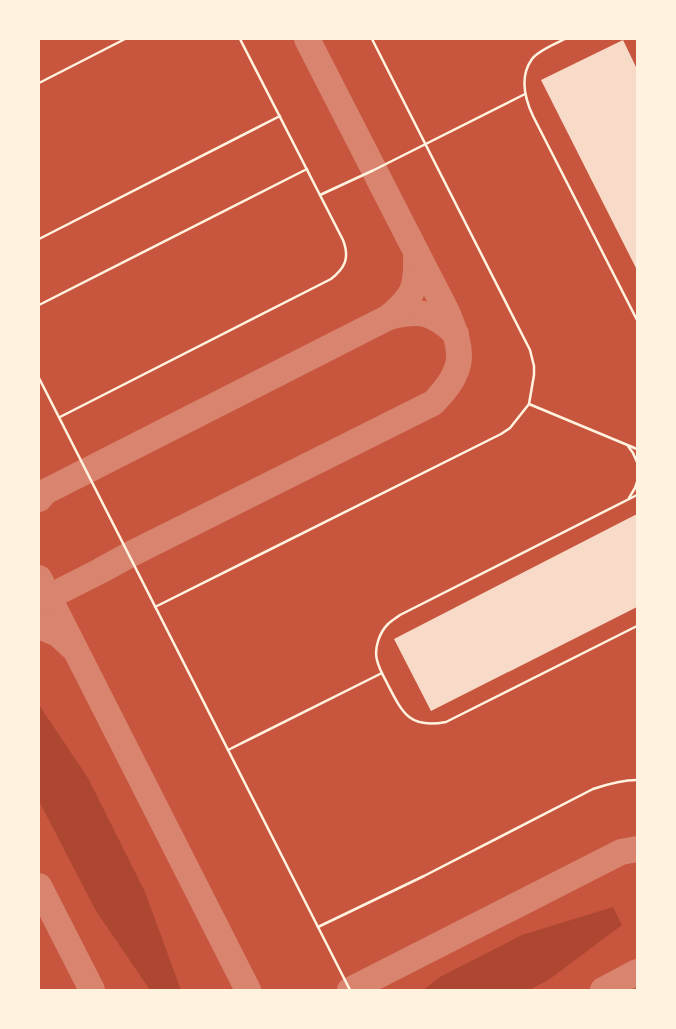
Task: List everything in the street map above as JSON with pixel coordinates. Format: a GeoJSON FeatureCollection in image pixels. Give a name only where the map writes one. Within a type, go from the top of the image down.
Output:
{"type":"FeatureCollection","features":[{"type":"Feature","properties":{"kind":"lane"},"geometry":{"type":"LineString","coordinates":[[39,83],[125,39]]}},
{"type":"Feature","properties":{"kind":"lane"},"geometry":{"type":"LineString","coordinates":[[59,418],[331,280],[343,268],[346,260],[345,247],[240,39]]}},
{"type":"Feature","properties":{"kind":"lane"},"geometry":{"type":"LineString","coordinates":[[155,607],[501,434],[510,428],[528,404],[534,375],[530,350],[372,39]]}},
{"type":"Feature","properties":{"kind":"lane"},"geometry":{"type":"LineString","coordinates":[[565,39],[540,52],[532,59],[524,80],[525,94],[533,116],[637,320]]}},
{"type":"Feature","properties":{"kind":"lane"},"geometry":{"type":"LineString","coordinates":[[320,195],[525,94]]}},
{"type":"Feature","properties":{"kind":"lane"},"geometry":{"type":"LineString","coordinates":[[39,238],[280,116]]}},
{"type":"Feature","properties":{"kind":"lane"},"geometry":{"type":"LineString","coordinates":[[39,305],[307,169]]}},
{"type":"Feature","properties":{"kind":"lane"},"geometry":{"type":"LineString","coordinates":[[39,378],[350,990]]}},
{"type":"Feature","properties":{"kind":"lane"},"geometry":{"type":"LineString","coordinates":[[528,404],[637,449]]}},
{"type":"Feature","properties":{"kind":"lane"},"geometry":{"type":"LineString","coordinates":[[627,444],[637,462]]}},
{"type":"Feature","properties":{"kind":"lane"},"geometry":{"type":"LineString","coordinates":[[628,500],[637,482]]}},
{"type":"Feature","properties":{"kind":"lane"},"geometry":{"type":"LineString","coordinates":[[637,495],[400,615],[387,625],[380,636],[376,648],[376,660],[400,709],[408,717],[433,725],[446,722],[637,626]]}},
{"type":"Feature","properties":{"kind":"lane"},"geometry":{"type":"LineString","coordinates":[[228,750],[382,673]]}},
{"type":"Feature","properties":{"kind":"lane"},"geometry":{"type":"LineString","coordinates":[[318,928],[593,789],[619,781],[637,780]]}},
{"type":"Feature","properties":{"kind":"shaded area"},"geometry":{"type":"Polygon","coordinates":[[[39,705],[88,778],[145,892],[181,990],[150,990],[96,911],[39,801],[39,705]]]}},
{"type":"Feature","properties":{"kind":"shaded area"},"geometry":{"type":"Polygon","coordinates":[[[613,907],[622,925],[547,981],[529,990],[423,990],[440,977],[522,935],[613,907]]]}},
{"type":"Feature","properties":{"kind":"building"},"geometry":{"type":"Polygon","coordinates":[[[623,40],[637,69],[637,270],[541,80],[623,40]]]}},
{"type":"Feature","properties":{"kind":"building"},"geometry":{"type":"Polygon","coordinates":[[[637,514],[637,607],[431,711],[394,639],[637,514]]]}},
{"type":"Feature","properties":{"kind":"taxiway"},"geometry":{"type":"LineString","coordinates":[[39,602],[433,403],[452,380],[459,360],[459,350],[453,326],[307,39]]}},
{"type":"Feature","properties":{"kind":"taxiway"},"geometry":{"type":"LineString","coordinates":[[39,499],[45,492],[389,317],[398,309],[413,289],[416,274],[416,252]]}},
{"type":"Feature","properties":{"kind":"taxiway"},"geometry":{"type":"LineString","coordinates":[[389,317],[409,313],[426,314],[440,321],[456,334]]}},
{"type":"Feature","properties":{"kind":"taxiway"},"geometry":{"type":"LineString","coordinates":[[39,578],[248,990]]}},
{"type":"Feature","properties":{"kind":"taxiway"},"geometry":{"type":"LineString","coordinates":[[39,626],[58,634],[72,647]]}},
{"type":"Feature","properties":{"kind":"taxiway"},"geometry":{"type":"LineString","coordinates":[[350,990],[621,852],[637,849]]}},
{"type":"Feature","properties":{"kind":"taxiway"},"geometry":{"type":"LineString","coordinates":[[39,886],[92,990]]}},
{"type":"Feature","properties":{"kind":"taxiway"},"geometry":{"type":"LineString","coordinates":[[603,990],[637,972]]}}]}
